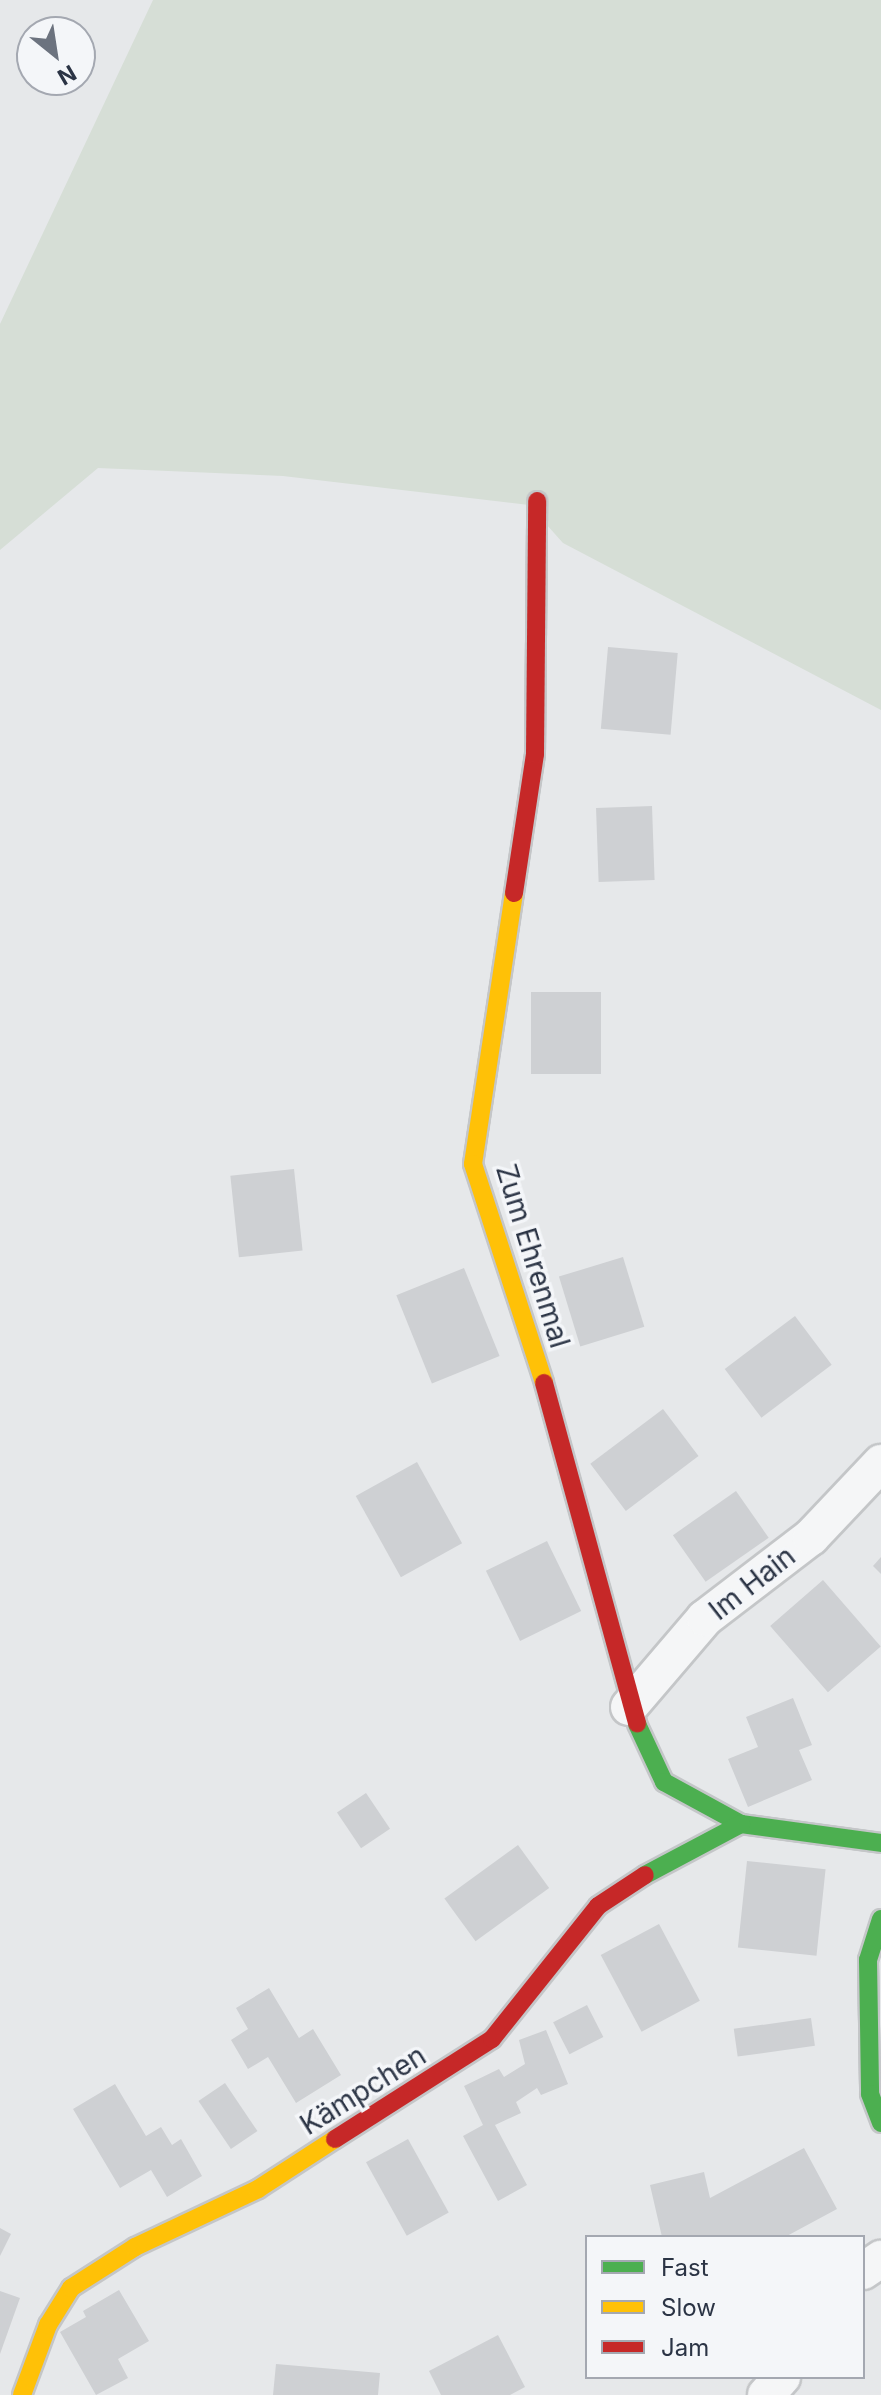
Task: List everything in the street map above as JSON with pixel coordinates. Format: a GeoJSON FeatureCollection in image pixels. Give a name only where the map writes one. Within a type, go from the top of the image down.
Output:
{"type":"FeatureCollection","features":[{"type":"Feature","properties":{"kind":"street","name":"Zum Ehrenmal"},"geometry":{"type":"LineString","coordinates":[[537,501],[535,754],[473,1164],[544,1384],[629,1707],[664,1782],[741,1824],[881,1843]]}},
{"type":"Feature","properties":{"kind":"street","name":"Im Hain"},"geometry":{"type":"LineString","coordinates":[[629,1707],[705,1618],[811,1537],[881,1463]]}},
{"type":"Feature","properties":{"kind":"street","name":"Kämpchen"},"geometry":{"type":"LineString","coordinates":[[22,2395],[48,2325],[71,2288],[135,2247],[258,2189],[481,2047],[533,1993],[598,1906],[670,1858],[741,1824]]}},
{"type":"Feature","properties":{"kind":"street"},"geometry":{"type":"LineString","coordinates":[[881,1919],[868,1960],[870,2094],[881,2123]]}},
{"type":"Feature","properties":{"kind":"street"},"geometry":{"type":"LineString","coordinates":[[766,2395],[780,2379]]}},
{"type":"Feature","properties":{"kind":"shaded area"},"geometry":{"type":"Polygon","coordinates":[[[153,0],[881,0],[881,710],[563,543],[529,505],[283,476],[98,468],[0,550],[0,324],[153,0]]]}},
{"type":"Feature","properties":{"kind":"building"},"geometry":{"type":"Polygon","coordinates":[[[608,647],[678,653],[671,735],[601,729],[608,647]]]}},
{"type":"Feature","properties":{"kind":"building"},"geometry":{"type":"Polygon","coordinates":[[[652,806],[655,880],[599,882],[596,808],[652,806]]]}},
{"type":"Feature","properties":{"kind":"building"},"geometry":{"type":"Polygon","coordinates":[[[531,992],[601,992],[601,1074],[531,1074],[531,992]]]}},
{"type":"Feature","properties":{"kind":"building"},"geometry":{"type":"Polygon","coordinates":[[[294,1169],[303,1251],[239,1257],[230,1176],[294,1169]]]}},
{"type":"Feature","properties":{"kind":"building"},"geometry":{"type":"Polygon","coordinates":[[[623,1257],[644,1327],[580,1346],[559,1277],[623,1257]]]}},
{"type":"Feature","properties":{"kind":"building"},"geometry":{"type":"Polygon","coordinates":[[[464,1268],[500,1356],[432,1383],[396,1295],[464,1268]]]}},
{"type":"Feature","properties":{"kind":"building"},"geometry":{"type":"Polygon","coordinates":[[[795,1316],[832,1365],[761,1418],[725,1369],[795,1316]]]}},
{"type":"Feature","properties":{"kind":"building"},"geometry":{"type":"Polygon","coordinates":[[[663,1409],[699,1456],[626,1511],[590,1464],[663,1409]]]}},
{"type":"Feature","properties":{"kind":"building"},"geometry":{"type":"Polygon","coordinates":[[[417,1462],[462,1543],[401,1577],[356,1496],[417,1462]]]}},
{"type":"Feature","properties":{"kind":"building"},"geometry":{"type":"Polygon","coordinates":[[[736,1491],[769,1538],[706,1582],[673,1535],[736,1491]]]}},
{"type":"Feature","properties":{"kind":"building"},"geometry":{"type":"Polygon","coordinates":[[[547,1541],[581,1611],[520,1641],[486,1571],[547,1541]]]}},
{"type":"Feature","properties":{"kind":"building"},"geometry":{"type":"Polygon","coordinates":[[[881,1557],[881,1574],[873,1566],[881,1557]]]}},
{"type":"Feature","properties":{"kind":"building"},"geometry":{"type":"Polygon","coordinates":[[[823,1580],[881,1646],[828,1692],[770,1626],[823,1580]]]}},
{"type":"Feature","properties":{"kind":"building"},"geometry":{"type":"Polygon","coordinates":[[[793,1698],[812,1745],[799,1750],[812,1780],[748,1807],[728,1759],[758,1747],[746,1717],[793,1698]]]}},
{"type":"Feature","properties":{"kind":"building"},"geometry":{"type":"Polygon","coordinates":[[[366,1793],[390,1829],[361,1848],[337,1813],[366,1793]]]}},
{"type":"Feature","properties":{"kind":"building"},"geometry":{"type":"Polygon","coordinates":[[[518,1845],[549,1888],[476,1941],[444,1898],[518,1845]]]}},
{"type":"Feature","properties":{"kind":"building"},"geometry":{"type":"Polygon","coordinates":[[[747,1861],[826,1869],[816,1956],[738,1948],[747,1861]]]}},
{"type":"Feature","properties":{"kind":"building"},"geometry":{"type":"Polygon","coordinates":[[[659,1924],[700,2001],[642,2032],[601,1955],[659,1924]]]}},
{"type":"Feature","properties":{"kind":"building"},"geometry":{"type":"Polygon","coordinates":[[[269,1988],[299,2038],[313,2029],[341,2075],[296,2103],[268,2057],[248,2069],[231,2040],[248,2029],[236,2008],[269,1988]]]}},
{"type":"Feature","properties":{"kind":"building"},"geometry":{"type":"Polygon","coordinates":[[[587,2005],[603,2037],[569,2054],[553,2022],[587,2005]]]}},
{"type":"Feature","properties":{"kind":"building"},"geometry":{"type":"Polygon","coordinates":[[[811,2018],[815,2046],[738,2057],[734,2029],[811,2018]]]}},
{"type":"Feature","properties":{"kind":"building"},"geometry":{"type":"Polygon","coordinates":[[[546,2030],[568,2084],[541,2095],[537,2088],[516,2102],[521,2113],[495,2125],[527,2185],[498,2201],[463,2136],[483,2125],[464,2086],[499,2069],[504,2077],[525,2064],[519,2040],[546,2030]]]}},
{"type":"Feature","properties":{"kind":"building"},"geometry":{"type":"Polygon","coordinates":[[[225,2083],[257,2131],[231,2149],[198,2101],[225,2083]]]}},
{"type":"Feature","properties":{"kind":"building"},"geometry":{"type":"Polygon","coordinates":[[[115,2084],[146,2136],[161,2127],[172,2145],[181,2139],[202,2176],[167,2197],[151,2170],[120,2188],[73,2109],[115,2084]]]}},
{"type":"Feature","properties":{"kind":"building"},"geometry":{"type":"Polygon","coordinates":[[[408,2139],[449,2212],[407,2236],[366,2162],[408,2139]]]}},
{"type":"Feature","properties":{"kind":"building"},"geometry":{"type":"Polygon","coordinates":[[[804,2148],[837,2209],[789,2235],[662,2235],[650,2185],[704,2172],[710,2198],[804,2148]]]}},
{"type":"Feature","properties":{"kind":"building"},"geometry":{"type":"Polygon","coordinates":[[[0,2228],[11,2234],[0,2256],[0,2228]]]}},
{"type":"Feature","properties":{"kind":"building"},"geometry":{"type":"Polygon","coordinates":[[[119,2290],[149,2341],[118,2359],[128,2378],[96,2395],[60,2332],[86,2317],[83,2311],[119,2290]]]}},
{"type":"Feature","properties":{"kind":"building"},"geometry":{"type":"Polygon","coordinates":[[[0,2291],[20,2298],[0,2354],[0,2291]]]}},
{"type":"Feature","properties":{"kind":"building"},"geometry":{"type":"Polygon","coordinates":[[[498,2335],[525,2387],[510,2395],[441,2395],[429,2371],[498,2335]]]}},
{"type":"Feature","properties":{"kind":"building"},"geometry":{"type":"Polygon","coordinates":[[[276,2364],[380,2373],[378,2395],[273,2395],[276,2364]]]}},
{"type":"Feature","properties":{"kind":"traffic: fast"},"geometry":{"type":"LineString","coordinates":[[637,1724],[664,1782],[741,1824],[881,1843]]}},
{"type":"Feature","properties":{"kind":"traffic: fast"},"geometry":{"type":"LineString","coordinates":[[645,1875],[741,1824]]}},
{"type":"Feature","properties":{"kind":"traffic: fast"},"geometry":{"type":"LineString","coordinates":[[881,1919],[868,1960],[870,2094],[881,2123]]}},
{"type":"Feature","properties":{"kind":"traffic: slow"},"geometry":{"type":"LineString","coordinates":[[514,893],[473,1164],[544,1383]]}},
{"type":"Feature","properties":{"kind":"traffic: slow"},"geometry":{"type":"LineString","coordinates":[[22,2395],[48,2325],[71,2288],[135,2247],[258,2189],[335,2139]]}},
{"type":"Feature","properties":{"kind":"traffic: jam"},"geometry":{"type":"LineString","coordinates":[[514,893],[535,754],[537,501]]}},
{"type":"Feature","properties":{"kind":"traffic: jam"},"geometry":{"type":"LineString","coordinates":[[544,1383],[637,1724]]}},
{"type":"Feature","properties":{"kind":"traffic: jam"},"geometry":{"type":"LineString","coordinates":[[335,2139],[492,2039],[598,1906],[645,1875]]}}]}
